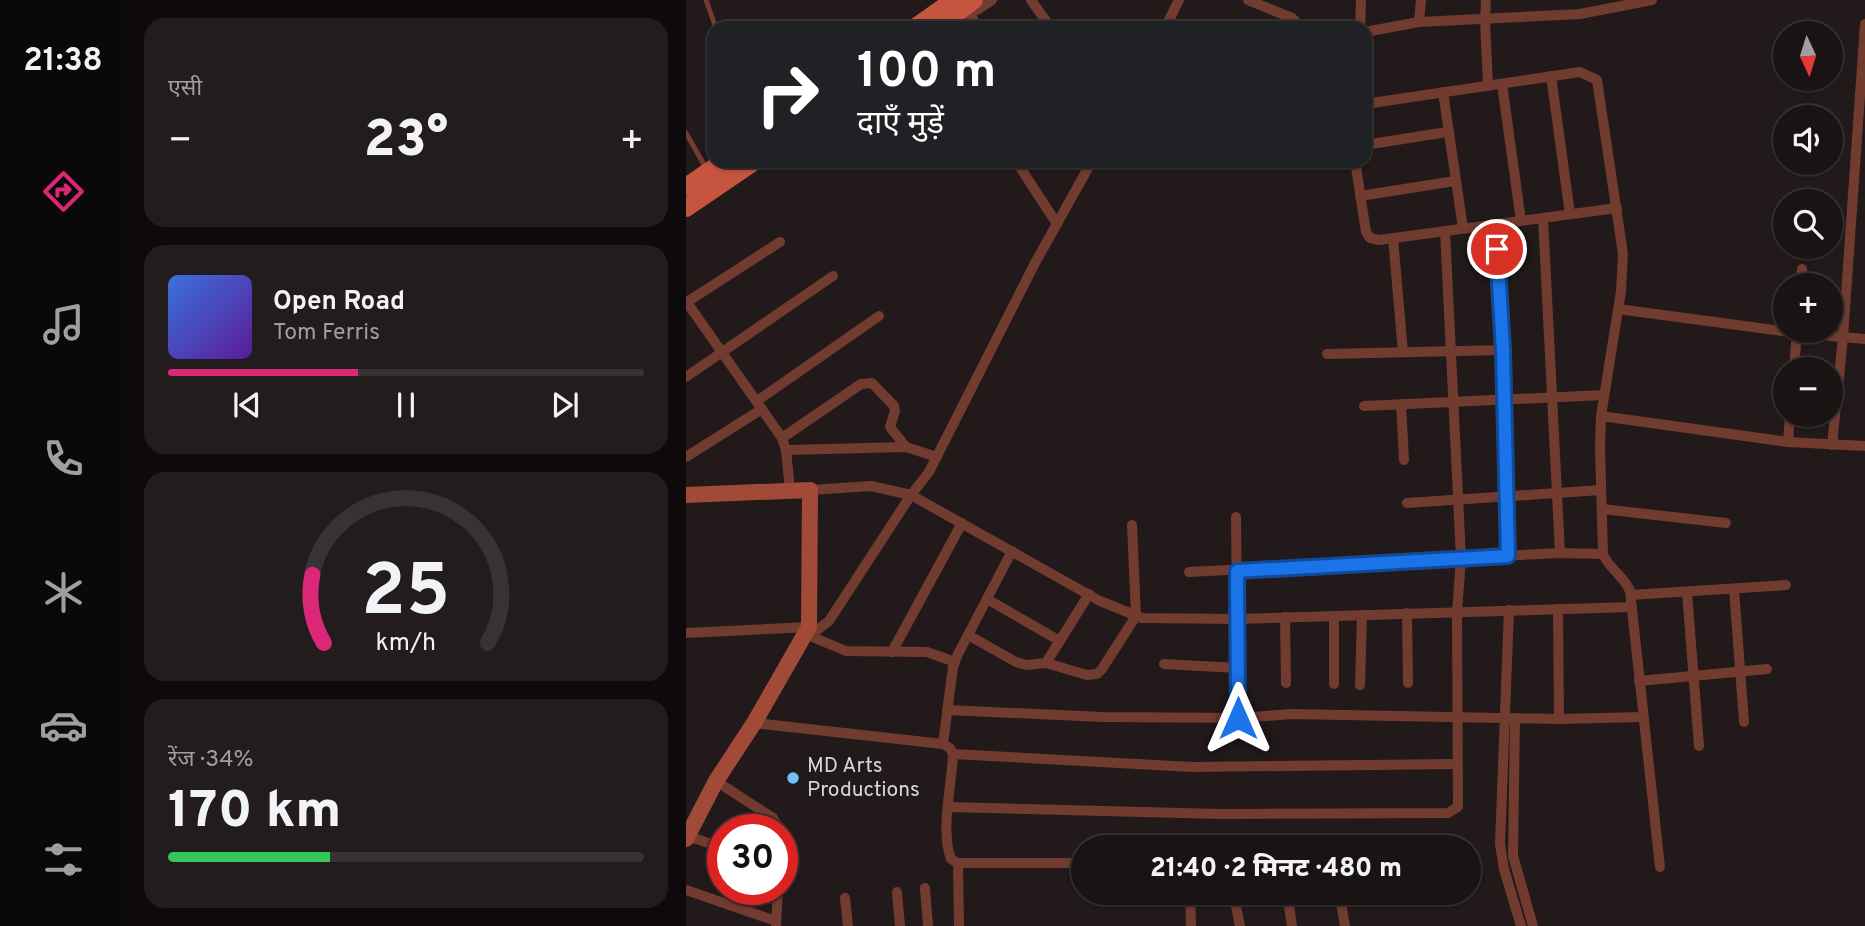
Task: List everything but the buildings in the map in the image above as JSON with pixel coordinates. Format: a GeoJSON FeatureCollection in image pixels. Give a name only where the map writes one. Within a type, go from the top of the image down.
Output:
{"type":"FeatureCollection","features":[{"type":"Feature","properties":{"kind":"main road"},"geometry":{"type":"LineString","coordinates":[[934,21],[956,6]]}},
{"type":"Feature","properties":{"kind":"main road"},"geometry":{"type":"LineString","coordinates":[[686,187],[714,168]]}},
{"type":"Feature","properties":{"kind":"main road"},"geometry":{"type":"LineString","coordinates":[[686,208],[745,168]]}},
{"type":"Feature","properties":{"kind":"main road"},"geometry":{"type":"LineString","coordinates":[[686,495],[810,490],[807,634],[716,781],[687,838]]}},
{"type":"Feature","properties":{"kind":"street"},"geometry":{"type":"LineString","coordinates":[[956,6],[992,0]]}},
{"type":"Feature","properties":{"kind":"street"},"geometry":{"type":"LineString","coordinates":[[1031,0],[1046,21]]}},
{"type":"Feature","properties":{"kind":"street"},"geometry":{"type":"LineString","coordinates":[[1168,21],[1179,0]]}},
{"type":"Feature","properties":{"kind":"street"},"geometry":{"type":"LineString","coordinates":[[1360,21],[1361,0]]}},
{"type":"Feature","properties":{"kind":"street"},"geometry":{"type":"LineString","coordinates":[[1419,22],[1421,0]]}},
{"type":"Feature","properties":{"kind":"street"},"geometry":{"type":"LineString","coordinates":[[1486,0],[1488,86]]}},
{"type":"Feature","properties":{"kind":"street"},"geometry":{"type":"LineString","coordinates":[[1580,0],[1580,14]]}},
{"type":"Feature","properties":{"kind":"street"},"geometry":{"type":"LineString","coordinates":[[1372,31],[1419,22],[1580,14],[1652,0]]}},
{"type":"Feature","properties":{"kind":"street"},"geometry":{"type":"LineString","coordinates":[[1252,1],[1295,21]]}},
{"type":"Feature","properties":{"kind":"street"},"geometry":{"type":"LineString","coordinates":[[956,6],[972,21]]}},
{"type":"Feature","properties":{"kind":"street"},"geometry":{"type":"LineString","coordinates":[[1865,24],[1863,111],[1843,337],[1865,339]]}},
{"type":"Feature","properties":{"kind":"street"},"geometry":{"type":"LineString","coordinates":[[1372,103],[1580,72],[1597,80],[1623,254],[1618,309],[1601,416],[1603,554],[1606,562],[1627,583],[1632,601],[1660,867]]}},
{"type":"Feature","properties":{"kind":"street"},"geometry":{"type":"LineString","coordinates":[[1551,76],[1570,214]]}},
{"type":"Feature","properties":{"kind":"street"},"geometry":{"type":"LineString","coordinates":[[1502,83],[1521,221]]}},
{"type":"Feature","properties":{"kind":"street"},"geometry":{"type":"LineString","coordinates":[[1443,92],[1463,228]]}},
{"type":"Feature","properties":{"kind":"street"},"geometry":{"type":"LineString","coordinates":[[1372,144],[1447,132]]}},
{"type":"Feature","properties":{"kind":"street"},"geometry":{"type":"LineString","coordinates":[[1020,168],[1057,224]]}},
{"type":"Feature","properties":{"kind":"street"},"geometry":{"type":"LineString","coordinates":[[1023,172],[1025,168]]}},
{"type":"Feature","properties":{"kind":"street"},"geometry":{"type":"LineString","coordinates":[[807,634],[829,621],[911,495],[929,472],[1088,168]]}},
{"type":"Feature","properties":{"kind":"street"},"geometry":{"type":"LineString","coordinates":[[1356,168],[1366,232],[1370,239],[1617,208]]}},
{"type":"Feature","properties":{"kind":"street"},"geometry":{"type":"LineString","coordinates":[[1360,197],[1455,181]]}},
{"type":"Feature","properties":{"kind":"street"},"geometry":{"type":"LineString","coordinates":[[1544,218],[1560,553]]}},
{"type":"Feature","properties":{"kind":"street"},"geometry":{"type":"LineString","coordinates":[[1496,224],[1503,350],[1508,556]]}},
{"type":"Feature","properties":{"kind":"street"},"geometry":{"type":"LineString","coordinates":[[948,807],[1220,814],[1448,813],[1458,807],[1457,612],[1461,558],[1445,231]]}},
{"type":"Feature","properties":{"kind":"street"},"geometry":{"type":"LineString","coordinates":[[1393,238],[1403,352]]}},
{"type":"Feature","properties":{"kind":"street"},"geometry":{"type":"LineString","coordinates":[[780,242],[687,301],[782,438],[786,450],[790,490]]}},
{"type":"Feature","properties":{"kind":"street"},"geometry":{"type":"LineString","coordinates":[[1802,269],[1802,273]]}},
{"type":"Feature","properties":{"kind":"street"},"geometry":{"type":"LineString","coordinates":[[686,377],[832,276]]}},
{"type":"Feature","properties":{"kind":"street"},"geometry":{"type":"LineString","coordinates":[[1618,309],[1773,329]]}},
{"type":"Feature","properties":{"kind":"street"},"geometry":{"type":"LineString","coordinates":[[686,457],[879,316]]}},
{"type":"Feature","properties":{"kind":"street"},"geometry":{"type":"LineString","coordinates":[[1832,444],[1842,343]]}},
{"type":"Feature","properties":{"kind":"street"},"geometry":{"type":"LineString","coordinates":[[1327,354],[1503,350]]}},
{"type":"Feature","properties":{"kind":"street"},"geometry":{"type":"LineString","coordinates":[[782,438],[867,382],[872,383],[894,406],[890,427],[906,447]]}},
{"type":"Feature","properties":{"kind":"street"},"geometry":{"type":"LineString","coordinates":[[1364,406],[1604,395]]}},
{"type":"Feature","properties":{"kind":"street"},"geometry":{"type":"LineString","coordinates":[[1401,405],[1404,460]]}},
{"type":"Feature","properties":{"kind":"street"},"geometry":{"type":"LineString","coordinates":[[1601,416],[1788,442],[1865,446]]}},
{"type":"Feature","properties":{"kind":"street"},"geometry":{"type":"LineString","coordinates":[[1788,442],[1789,427]]}},
{"type":"Feature","properties":{"kind":"street"},"geometry":{"type":"LineString","coordinates":[[786,450],[906,447],[937,457]]}},
{"type":"Feature","properties":{"kind":"street"},"geometry":{"type":"LineString","coordinates":[[810,490],[871,486],[911,495],[1089,594],[1136,616],[1237,619],[1558,609],[1688,592],[1786,585]]}},
{"type":"Feature","properties":{"kind":"street"},"geometry":{"type":"LineString","coordinates":[[1407,503],[1601,490]]}},
{"type":"Feature","properties":{"kind":"street"},"geometry":{"type":"LineString","coordinates":[[1602,509],[1727,523]]}},
{"type":"Feature","properties":{"kind":"street"},"geometry":{"type":"LineString","coordinates":[[1236,517],[1238,718]]}},
{"type":"Feature","properties":{"kind":"street"},"geometry":{"type":"LineString","coordinates":[[892,652],[962,523]]}},
{"type":"Feature","properties":{"kind":"street"},"geometry":{"type":"LineString","coordinates":[[968,635],[1016,662],[1046,663],[1087,675],[1097,674],[1136,616],[1132,525]]}},
{"type":"Feature","properties":{"kind":"street"},"geometry":{"type":"LineString","coordinates":[[943,744],[955,662],[1012,551]]}},
{"type":"Feature","properties":{"kind":"street"},"geometry":{"type":"LineString","coordinates":[[1189,572],[1560,553],[1603,554]]}},
{"type":"Feature","properties":{"kind":"street"},"geometry":{"type":"LineString","coordinates":[[1734,589],[1744,722]]}},
{"type":"Feature","properties":{"kind":"street"},"geometry":{"type":"LineString","coordinates":[[1688,592],[1699,746]]}},
{"type":"Feature","properties":{"kind":"street"},"geometry":{"type":"LineString","coordinates":[[1046,663],[1089,594]]}},
{"type":"Feature","properties":{"kind":"street"},"geometry":{"type":"LineString","coordinates":[[986,599],[1060,641]]}},
{"type":"Feature","properties":{"kind":"street"},"geometry":{"type":"LineString","coordinates":[[1558,609],[1559,719]]}},
{"type":"Feature","properties":{"kind":"street"},"geometry":{"type":"LineString","coordinates":[[1509,610],[1513,856],[1533,926]]}},
{"type":"Feature","properties":{"kind":"street"},"geometry":{"type":"LineString","coordinates":[[1407,613],[1408,683]]}},
{"type":"Feature","properties":{"kind":"street"},"geometry":{"type":"LineString","coordinates":[[1360,685],[1362,615]]}},
{"type":"Feature","properties":{"kind":"street"},"geometry":{"type":"LineString","coordinates":[[1334,616],[1334,684]]}},
{"type":"Feature","properties":{"kind":"street"},"geometry":{"type":"LineString","coordinates":[[1285,617],[1286,683]]}},
{"type":"Feature","properties":{"kind":"street"},"geometry":{"type":"LineString","coordinates":[[686,633],[807,634],[846,651],[927,652],[955,662]]}},
{"type":"Feature","properties":{"kind":"street"},"geometry":{"type":"LineString","coordinates":[[1164,664],[1237,668]]}},
{"type":"Feature","properties":{"kind":"street"},"geometry":{"type":"LineString","coordinates":[[1639,681],[1768,670]]}},
{"type":"Feature","properties":{"kind":"street"},"geometry":{"type":"LineString","coordinates":[[947,710],[1102,717],[1238,718],[1292,714],[1559,719],[1643,717]]}},
{"type":"Feature","properties":{"kind":"street"},"geometry":{"type":"LineString","coordinates":[[1509,718],[1501,856],[1521,926]]}},
{"type":"Feature","properties":{"kind":"street"},"geometry":{"type":"LineString","coordinates":[[754,723],[943,744],[950,748],[953,754],[948,807],[948,850],[951,859],[958,863],[1071,863]]}},
{"type":"Feature","properties":{"kind":"street"},"geometry":{"type":"LineString","coordinates":[[953,754],[1193,767],[1457,764]]}},
{"type":"Feature","properties":{"kind":"street"},"geometry":{"type":"LineString","coordinates":[[716,781],[767,814]]}},
{"type":"Feature","properties":{"kind":"street"},"geometry":{"type":"LineString","coordinates":[[687,838],[707,844]]}},
{"type":"Feature","properties":{"kind":"street"},"geometry":{"type":"LineString","coordinates":[[958,863],[959,926]]}},
{"type":"Feature","properties":{"kind":"street"},"geometry":{"type":"LineString","coordinates":[[926,888],[928,926]]}},
{"type":"Feature","properties":{"kind":"street"},"geometry":{"type":"LineString","coordinates":[[686,890],[776,923],[777,905]]}},
{"type":"Feature","properties":{"kind":"street"},"geometry":{"type":"LineString","coordinates":[[897,892],[900,926]]}},
{"type":"Feature","properties":{"kind":"street"},"geometry":{"type":"LineString","coordinates":[[845,898],[848,926]]}},
{"type":"Feature","properties":{"kind":"street"},"geometry":{"type":"LineString","coordinates":[[1190,905],[1191,926]]}},
{"type":"Feature","properties":{"kind":"street"},"geometry":{"type":"LineString","coordinates":[[1236,905],[1240,926]]}},
{"type":"Feature","properties":{"kind":"street"},"geometry":{"type":"LineString","coordinates":[[1289,905],[1292,926]]}},
{"type":"Feature","properties":{"kind":"street"},"geometry":{"type":"LineString","coordinates":[[1341,905],[1345,926]]}},
{"type":"Feature","properties":{"kind":"lane"},"geometry":{"type":"LineString","coordinates":[[706,0],[714,21]]}},
{"type":"Feature","properties":{"kind":"lane"},"geometry":{"type":"LineString","coordinates":[[686,133],[708,172]]}},
{"type":"Feature","properties":{"kind":"place","name":"MD Arts Productions"},"geometry":{"type":"Point","coordinates":[793,778]}},
{"type":"Feature","properties":{"kind":"route"},"geometry":{"type":"LineString","coordinates":[[1238,718],[1237,571],[1508,556],[1503,350],[1497,249]]}}]}
